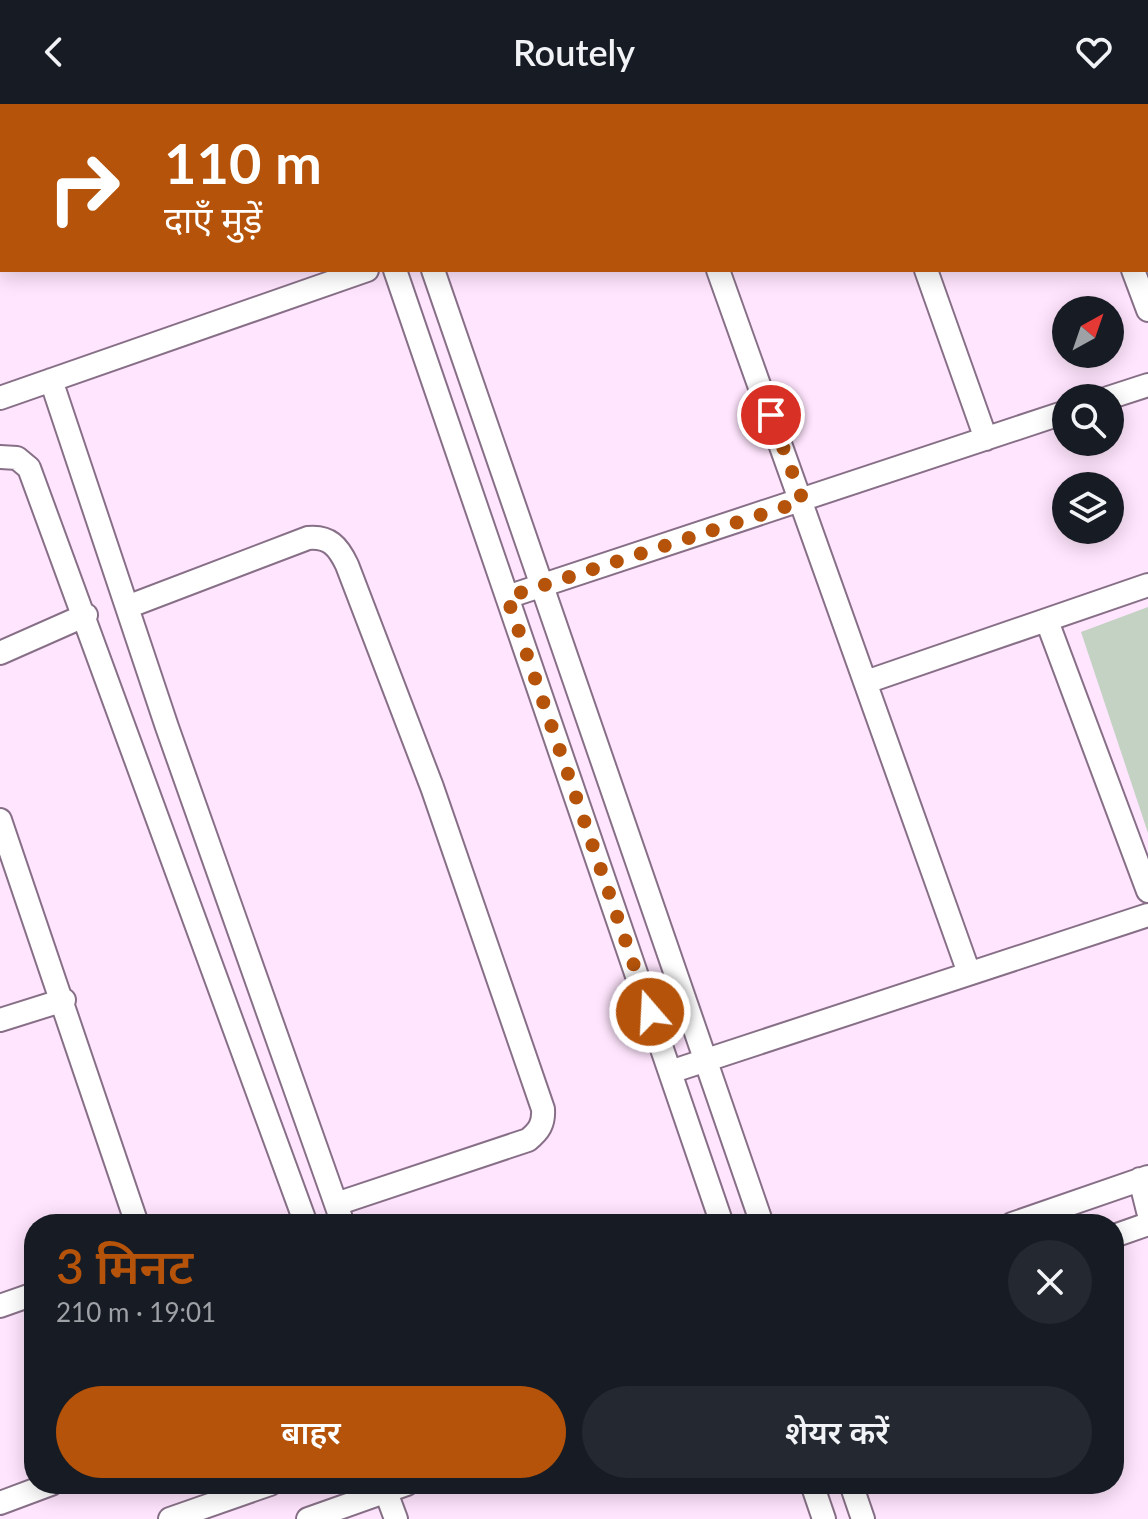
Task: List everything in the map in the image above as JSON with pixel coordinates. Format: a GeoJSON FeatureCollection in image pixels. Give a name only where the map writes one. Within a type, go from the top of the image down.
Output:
{"type":"FeatureCollection","features":[{"type":"Feature","properties":{"kind":"street"},"geometry":{"type":"LineString","coordinates":[[0,398],[361,272]]}},
{"type":"Feature","properties":{"kind":"street"},"geometry":{"type":"LineString","coordinates":[[396,272],[719,1214]]}},
{"type":"Feature","properties":{"kind":"street"},"geometry":{"type":"LineString","coordinates":[[434,272],[759,1214]]}},
{"type":"Feature","properties":{"kind":"street"},"geometry":{"type":"LineString","coordinates":[[719,272],[969,973]]}},
{"type":"Feature","properties":{"kind":"street"},"geometry":{"type":"LineString","coordinates":[[927,272],[986,439]]}},
{"type":"Feature","properties":{"kind":"street"},"geometry":{"type":"LineString","coordinates":[[1134,272],[1148,310]]}},
{"type":"Feature","properties":{"kind":"street"},"geometry":{"type":"LineString","coordinates":[[51,380],[127,607],[340,1214],[528,1140],[538,1132],[544,1120],[543,1109],[432,787],[347,565],[331,542],[321,537],[308,538],[127,607]]}},
{"type":"Feature","properties":{"kind":"street"},"geometry":{"type":"LineString","coordinates":[[1124,393],[1148,385]]}},
{"type":"Feature","properties":{"kind":"street"},"geometry":{"type":"LineString","coordinates":[[507,597],[1052,417]]}},
{"type":"Feature","properties":{"kind":"street"},"geometry":{"type":"LineString","coordinates":[[0,457],[17,458],[29,468],[86,615],[302,1214]]}},
{"type":"Feature","properties":{"kind":"street"},"geometry":{"type":"LineString","coordinates":[[866,682],[1148,585]]}},
{"type":"Feature","properties":{"kind":"street"},"geometry":{"type":"LineString","coordinates":[[0,653],[86,615]]}},
{"type":"Feature","properties":{"kind":"street"},"geometry":{"type":"LineString","coordinates":[[1047,621],[1148,891]]}},
{"type":"Feature","properties":{"kind":"street"},"geometry":{"type":"LineString","coordinates":[[0,820],[64,1000],[134,1214]]}},
{"type":"Feature","properties":{"kind":"street"},"geometry":{"type":"LineString","coordinates":[[670,1072],[1148,915]]}},
{"type":"Feature","properties":{"kind":"street"},"geometry":{"type":"LineString","coordinates":[[0,1020],[64,1000]]}},
{"type":"Feature","properties":{"kind":"street"},"geometry":{"type":"LineString","coordinates":[[1041,1214],[1144,1178],[1148,1211]]}},
{"type":"Feature","properties":{"kind":"street"},"geometry":{"type":"LineString","coordinates":[[1124,1232],[1148,1224]]}},
{"type":"Feature","properties":{"kind":"street"},"geometry":{"type":"LineString","coordinates":[[0,1306],[24,1298]]}},
{"type":"Feature","properties":{"kind":"street"},"geometry":{"type":"LineString","coordinates":[[0,1503],[24,1494]]}},
{"type":"Feature","properties":{"kind":"street"},"geometry":{"type":"LineString","coordinates":[[170,1519],[238,1494]]}},
{"type":"Feature","properties":{"kind":"street"},"geometry":{"type":"LineString","coordinates":[[308,1519],[369,1494]]}},
{"type":"Feature","properties":{"kind":"street"},"geometry":{"type":"LineString","coordinates":[[386,1494],[396,1519]]}},
{"type":"Feature","properties":{"kind":"street"},"geometry":{"type":"LineString","coordinates":[[815,1494],[824,1519]]}},
{"type":"Feature","properties":{"kind":"street"},"geometry":{"type":"LineString","coordinates":[[854,1494],[863,1519]]}},
{"type":"Feature","properties":{"kind":"green space"},"geometry":{"type":"Polygon","coordinates":[[[1148,607],[1148,833],[1081,632],[1148,607]]]}},
{"type":"Feature","properties":{"kind":"route"},"geometry":{"type":"LineString","coordinates":[[650,1012],[507,597],[803,501],[771,415]]}}]}
